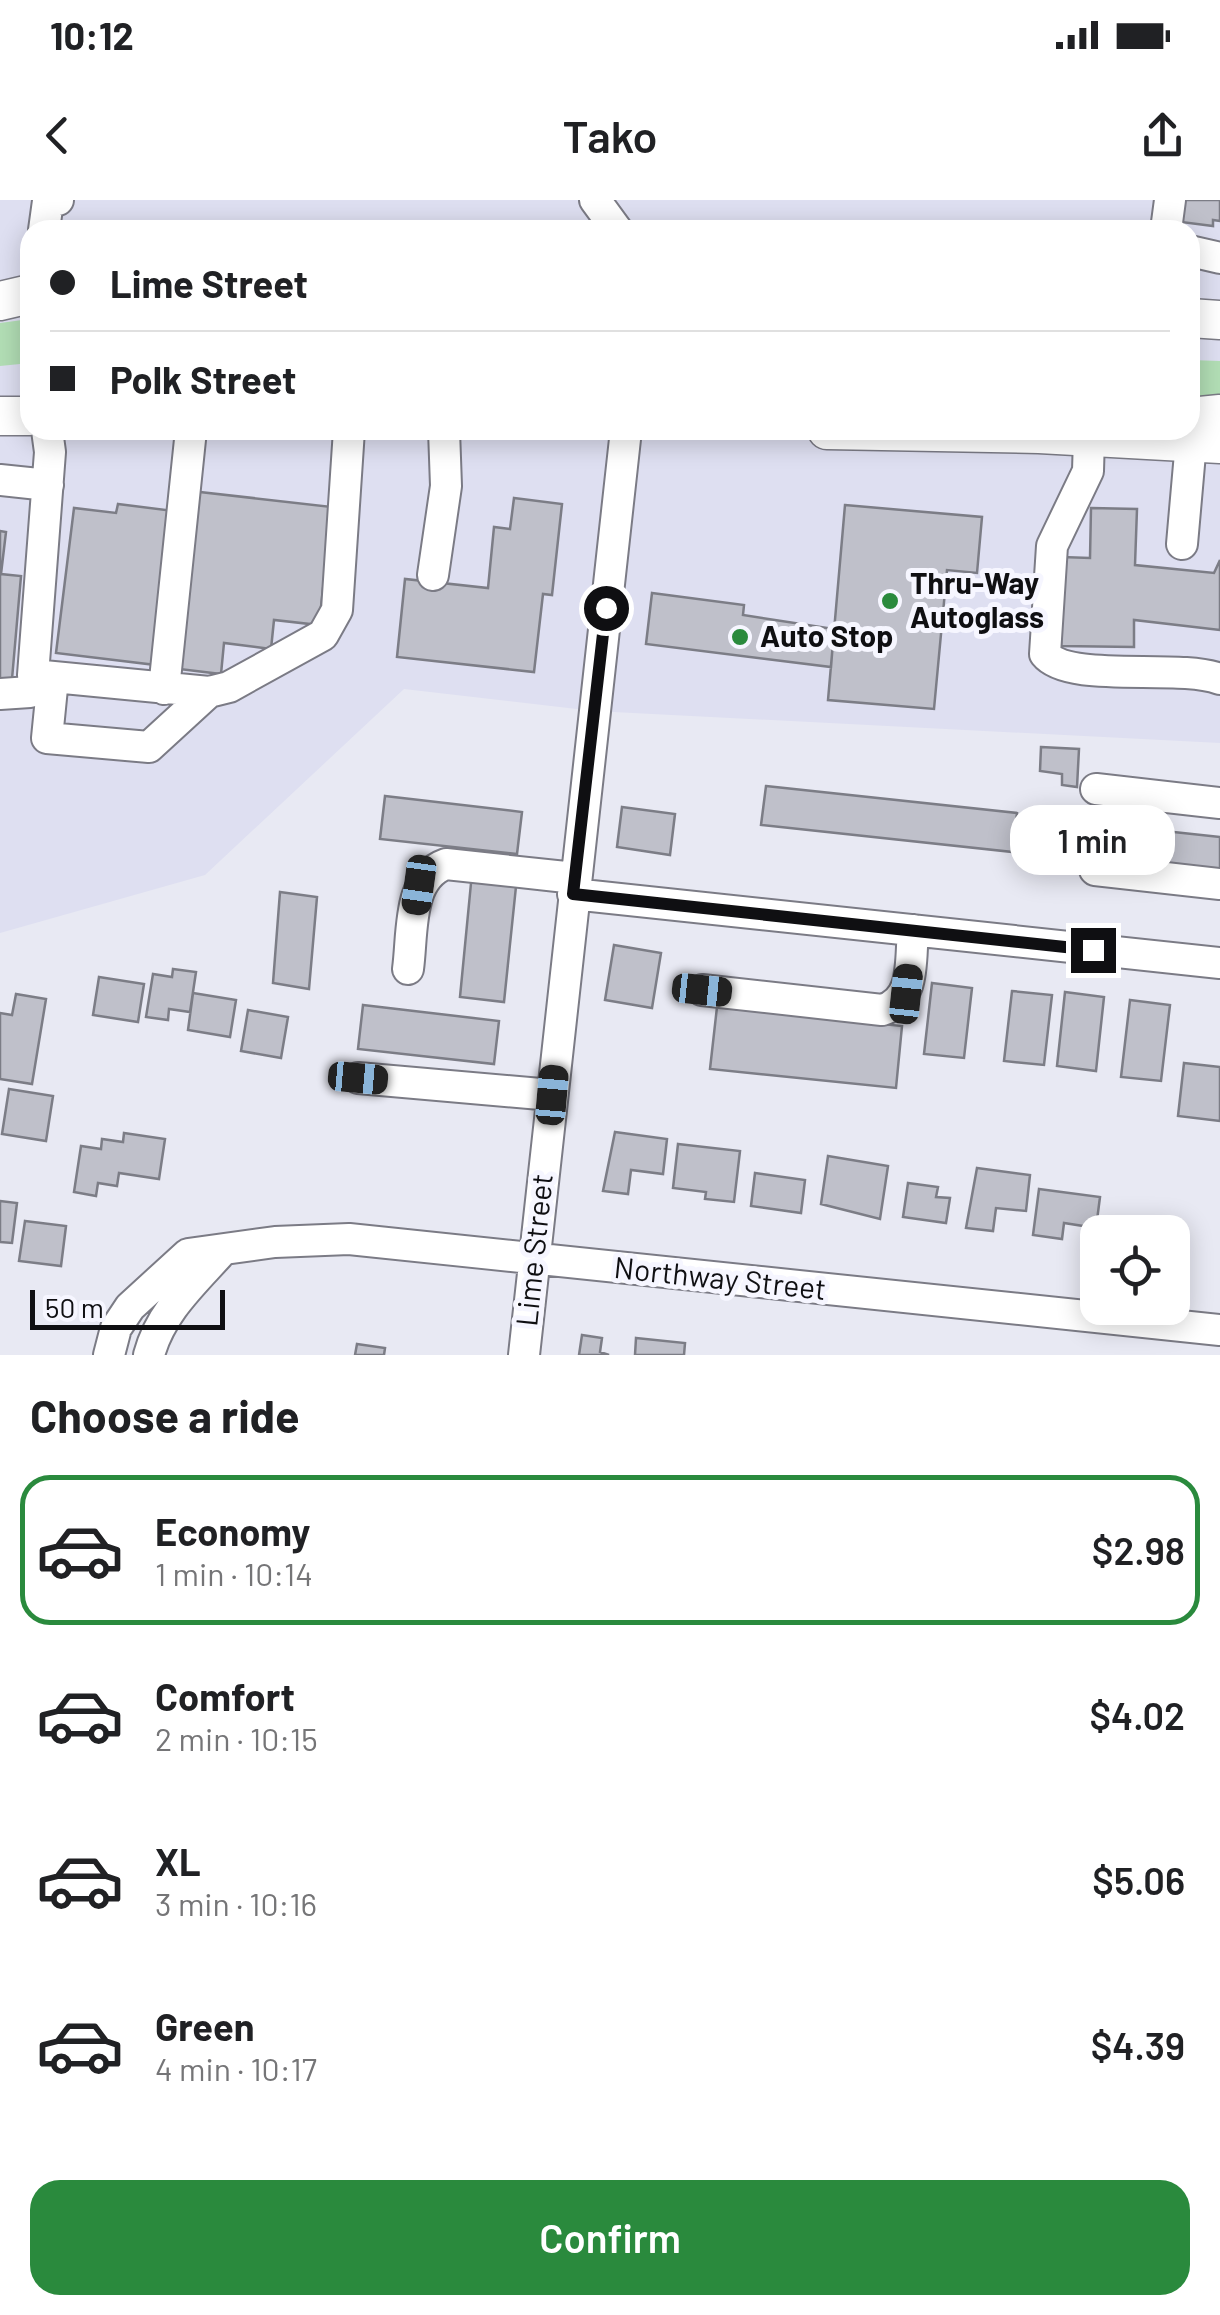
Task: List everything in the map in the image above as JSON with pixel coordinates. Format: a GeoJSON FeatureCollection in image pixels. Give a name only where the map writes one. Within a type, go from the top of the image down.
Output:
{"type":"FeatureCollection","features":[{"type":"Feature","properties":{"kind":"main road"},"geometry":{"type":"LineString","coordinates":[[1200,434],[1220,414]]}},
{"type":"Feature","properties":{"kind":"street"},"geometry":{"type":"LineString","coordinates":[[45,220],[48,202],[58,200]]}},
{"type":"Feature","properties":{"kind":"street"},"geometry":{"type":"LineString","coordinates":[[47,440],[48,484],[33,675],[209,692],[228,686],[328,629],[337,610],[348,440]]}},
{"type":"Feature","properties":{"kind":"street"},"geometry":{"type":"LineString","coordinates":[[164,689],[191,440]]}},
{"type":"Feature","properties":{"kind":"street"},"geometry":{"type":"LineString","coordinates":[[433,575],[446,486],[444,440]]}},
{"type":"Feature","properties":{"kind":"street","name":"Lime Street"},"geometry":{"type":"LineString","coordinates":[[524,1355],[625,440]]}},
{"type":"Feature","properties":{"kind":"street"},"geometry":{"type":"LineString","coordinates":[[1071,440],[1088,470],[1052,546],[1045,654],[1052,663],[1073,668],[1189,670],[1220,679]]}},
{"type":"Feature","properties":{"kind":"street"},"geometry":{"type":"LineString","coordinates":[[1182,544],[1199,440]]}},
{"type":"Feature","properties":{"kind":"street"},"geometry":{"type":"LineString","coordinates":[[0,480],[48,484]]}},
{"type":"Feature","properties":{"kind":"street"},"geometry":{"type":"LineString","coordinates":[[52,678],[48,738],[137,749],[155,744],[209,692]]}},
{"type":"Feature","properties":{"kind":"street"},"geometry":{"type":"LineString","coordinates":[[0,694],[22,694],[52,678]]}},
{"type":"Feature","properties":{"kind":"street"},"geometry":{"type":"LineString","coordinates":[[1096,789],[1220,803]]}},
{"type":"Feature","properties":{"kind":"street"},"geometry":{"type":"LineString","coordinates":[[408,969],[419,885],[429,870],[446,864],[574,886],[914,930],[1220,963]]}},
{"type":"Feature","properties":{"kind":"street"},"geometry":{"type":"LineString","coordinates":[[1095,870],[1220,884]]}},
{"type":"Feature","properties":{"kind":"street"},"geometry":{"type":"LineString","coordinates":[[702,990],[882,1010],[898,1005],[906,994],[914,930]]}},
{"type":"Feature","properties":{"kind":"street"},"geometry":{"type":"LineString","coordinates":[[358,1078],[552,1095]]}},
{"type":"Feature","properties":{"kind":"street","name":"Northway Street"},"geometry":{"type":"LineString","coordinates":[[130,1307],[188,1254],[275,1242],[350,1239],[1220,1330]]}},
{"type":"Feature","properties":{"kind":"street"},"geometry":{"type":"LineString","coordinates":[[109,1355],[116,1328],[130,1307],[152,1344],[176,1302],[220,1252]]}},
{"type":"Feature","properties":{"kind":"shaded area"},"geometry":{"type":"Polygon","coordinates":[[[0,200],[1220,200],[1220,743],[594,711],[404,689],[205,875],[0,933],[0,200]]]}},
{"type":"Feature","properties":{"kind":"green space"},"geometry":{"type":"Polygon","coordinates":[[[20,320],[20,364],[0,366],[0,323],[20,320]]]}},
{"type":"Feature","properties":{"kind":"green space"},"geometry":{"type":"Polygon","coordinates":[[[1200,360],[1220,361],[1220,400],[1200,400],[1200,360]]]}},
{"type":"Feature","properties":{"kind":"building"},"geometry":{"type":"Polygon","coordinates":[[[1178,200],[1220,200],[1220,221],[1213,220],[1213,226],[1200,224],[1200,220],[1181,220],[1178,200]]]}},
{"type":"Feature","properties":{"kind":"building"},"geometry":{"type":"Polygon","coordinates":[[[191,491],[332,507],[319,625],[274,620],[271,649],[224,643],[221,674],[171,668],[191,491]]]}},
{"type":"Feature","properties":{"kind":"building"},"geometry":{"type":"Polygon","coordinates":[[[514,498],[562,504],[552,595],[543,594],[534,672],[397,657],[405,579],[488,588],[494,527],[510,529],[514,498]]]}},
{"type":"Feature","properties":{"kind":"building"},"geometry":{"type":"Polygon","coordinates":[[[118,504],[174,511],[156,665],[56,653],[74,508],[116,513],[118,504]]]}},
{"type":"Feature","properties":{"kind":"building","name":"Thru-Way Autoglass"},"geometry":{"type":"Polygon","coordinates":[[[845,505],[982,517],[977,573],[947,570],[934,709],[828,700],[845,505]]]}},
{"type":"Feature","properties":{"kind":"building"},"geometry":{"type":"Polygon","coordinates":[[[1091,508],[1137,509],[1135,565],[1214,573],[1220,560],[1220,630],[1134,620],[1134,647],[1061,646],[1062,557],[1090,558],[1091,508]]]}},
{"type":"Feature","properties":{"kind":"building"},"geometry":{"type":"Polygon","coordinates":[[[0,531],[6,532],[1,574],[21,576],[12,679],[0,678],[0,531]]]}},
{"type":"Feature","properties":{"kind":"building","name":"Auto Stop"},"geometry":{"type":"Polygon","coordinates":[[[652,593],[744,605],[743,615],[834,629],[831,667],[646,644],[652,593]]]}},
{"type":"Feature","properties":{"kind":"building"},"geometry":{"type":"Polygon","coordinates":[[[1041,747],[1079,749],[1077,787],[1062,785],[1062,774],[1040,771],[1041,747]]]}},
{"type":"Feature","properties":{"kind":"building"},"geometry":{"type":"Polygon","coordinates":[[[766,786],[1017,813],[1013,852],[761,825],[766,786]]]}},
{"type":"Feature","properties":{"kind":"building"},"geometry":{"type":"Polygon","coordinates":[[[385,796],[522,812],[517,854],[380,839],[385,796]]]}},
{"type":"Feature","properties":{"kind":"building"},"geometry":{"type":"Polygon","coordinates":[[[622,807],[675,814],[670,855],[617,847],[622,807]]]}},
{"type":"Feature","properties":{"kind":"building"},"geometry":{"type":"Polygon","coordinates":[[[1081,822],[1220,837],[1220,871],[1077,856],[1081,822]]]}},
{"type":"Feature","properties":{"kind":"building"},"geometry":{"type":"Polygon","coordinates":[[[472,873],[517,877],[504,1002],[460,997],[472,873]]]}},
{"type":"Feature","properties":{"kind":"building"},"geometry":{"type":"Polygon","coordinates":[[[280,892],[317,897],[309,989],[273,983],[280,892]]]}},
{"type":"Feature","properties":{"kind":"building"},"geometry":{"type":"Polygon","coordinates":[[[614,945],[661,953],[652,1008],[605,1000],[614,945]]]}},
{"type":"Feature","properties":{"kind":"building"},"geometry":{"type":"Polygon","coordinates":[[[173,969],[196,972],[190,1012],[169,1009],[168,1020],[146,1017],[153,974],[172,977],[173,969]]]}},
{"type":"Feature","properties":{"kind":"building"},"geometry":{"type":"Polygon","coordinates":[[[99,977],[144,984],[138,1022],[93,1015],[99,977]]]}},
{"type":"Feature","properties":{"kind":"building"},"geometry":{"type":"Polygon","coordinates":[[[932,983],[972,988],[964,1058],[924,1054],[932,983]]]}},
{"type":"Feature","properties":{"kind":"building"},"geometry":{"type":"Polygon","coordinates":[[[1012,991],[1052,995],[1044,1065],[1004,1061],[1012,991]]]}},
{"type":"Feature","properties":{"kind":"building"},"geometry":{"type":"Polygon","coordinates":[[[1065,992],[1104,997],[1096,1071],[1057,1066],[1065,992]]]}},
{"type":"Feature","properties":{"kind":"building"},"geometry":{"type":"Polygon","coordinates":[[[193,993],[236,1000],[230,1037],[188,1030],[193,993]]]}},
{"type":"Feature","properties":{"kind":"building"},"geometry":{"type":"Polygon","coordinates":[[[16,994],[46,999],[32,1084],[0,1079],[0,1013],[12,1015],[16,994]]]}},
{"type":"Feature","properties":{"kind":"building"},"geometry":{"type":"Polygon","coordinates":[[[1130,1000],[1170,1005],[1161,1081],[1121,1077],[1130,1000]]]}},
{"type":"Feature","properties":{"kind":"building"},"geometry":{"type":"Polygon","coordinates":[[[363,1005],[499,1021],[494,1064],[358,1049],[363,1005]]]}},
{"type":"Feature","properties":{"kind":"building"},"geometry":{"type":"Polygon","coordinates":[[[717,1007],[902,1026],[896,1088],[710,1069],[717,1007]]]}},
{"type":"Feature","properties":{"kind":"building"},"geometry":{"type":"Polygon","coordinates":[[[248,1010],[288,1017],[281,1058],[241,1051],[248,1010]]]}},
{"type":"Feature","properties":{"kind":"building"},"geometry":{"type":"Polygon","coordinates":[[[1184,1063],[1220,1067],[1220,1121],[1178,1116],[1184,1063]]]}},
{"type":"Feature","properties":{"kind":"building"},"geometry":{"type":"Polygon","coordinates":[[[9,1089],[53,1096],[46,1141],[2,1134],[9,1089]]]}},
{"type":"Feature","properties":{"kind":"building"},"geometry":{"type":"Polygon","coordinates":[[[615,1132],[667,1139],[663,1174],[631,1170],[628,1194],[603,1191],[615,1132]]]}},
{"type":"Feature","properties":{"kind":"building"},"geometry":{"type":"Polygon","coordinates":[[[124,1133],[165,1139],[159,1179],[119,1173],[117,1186],[98,1183],[96,1196],[74,1192],[81,1146],[101,1149],[102,1139],[123,1142],[124,1133]]]}},
{"type":"Feature","properties":{"kind":"building"},"geometry":{"type":"Polygon","coordinates":[[[678,1144],[740,1151],[734,1202],[705,1199],[706,1192],[673,1188],[678,1144]]]}},
{"type":"Feature","properties":{"kind":"building"},"geometry":{"type":"Polygon","coordinates":[[[828,1156],[888,1166],[880,1219],[821,1204],[828,1156]]]}},
{"type":"Feature","properties":{"kind":"building"},"geometry":{"type":"Polygon","coordinates":[[[977,1168],[1030,1175],[1026,1211],[996,1208],[993,1231],[966,1228],[977,1168]]]}},
{"type":"Feature","properties":{"kind":"building"},"geometry":{"type":"Polygon","coordinates":[[[755,1173],[805,1180],[801,1213],[751,1206],[755,1173]]]}},
{"type":"Feature","properties":{"kind":"building"},"geometry":{"type":"Polygon","coordinates":[[[908,1183],[938,1187],[936,1197],[950,1198],[946,1223],[903,1217],[908,1183]]]}},
{"type":"Feature","properties":{"kind":"building"},"geometry":{"type":"Polygon","coordinates":[[[1039,1189],[1100,1197],[1098,1215],[1080,1215],[1080,1226],[1064,1223],[1062,1239],[1033,1235],[1039,1189]]]}},
{"type":"Feature","properties":{"kind":"building"},"geometry":{"type":"Polygon","coordinates":[[[0,1201],[17,1203],[12,1243],[0,1242],[0,1201]]]}},
{"type":"Feature","properties":{"kind":"building"},"geometry":{"type":"Polygon","coordinates":[[[25,1221],[66,1226],[61,1266],[19,1261],[25,1221]]]}},
{"type":"Feature","properties":{"kind":"building"},"geometry":{"type":"Polygon","coordinates":[[[582,1335],[602,1338],[600,1352],[609,1355],[579,1355],[582,1335]]]}},
{"type":"Feature","properties":{"kind":"building"},"geometry":{"type":"Polygon","coordinates":[[[636,1338],[685,1343],[684,1355],[635,1355],[636,1338]]]}},
{"type":"Feature","properties":{"kind":"building"},"geometry":{"type":"Polygon","coordinates":[[[357,1344],[385,1348],[384,1355],[355,1355],[357,1344]]]}},
{"type":"Feature","properties":{"kind":"place","name":"Thru-Way Autoglass"},"geometry":{"type":"Point","coordinates":[890,601]}},
{"type":"Feature","properties":{"kind":"place","name":"Auto Stop"},"geometry":{"type":"Point","coordinates":[740,637]}},
{"type":"Feature","properties":{"kind":"route"},"geometry":{"type":"LineString","coordinates":[[606,608],[573,894],[1093,950]]}}]}
